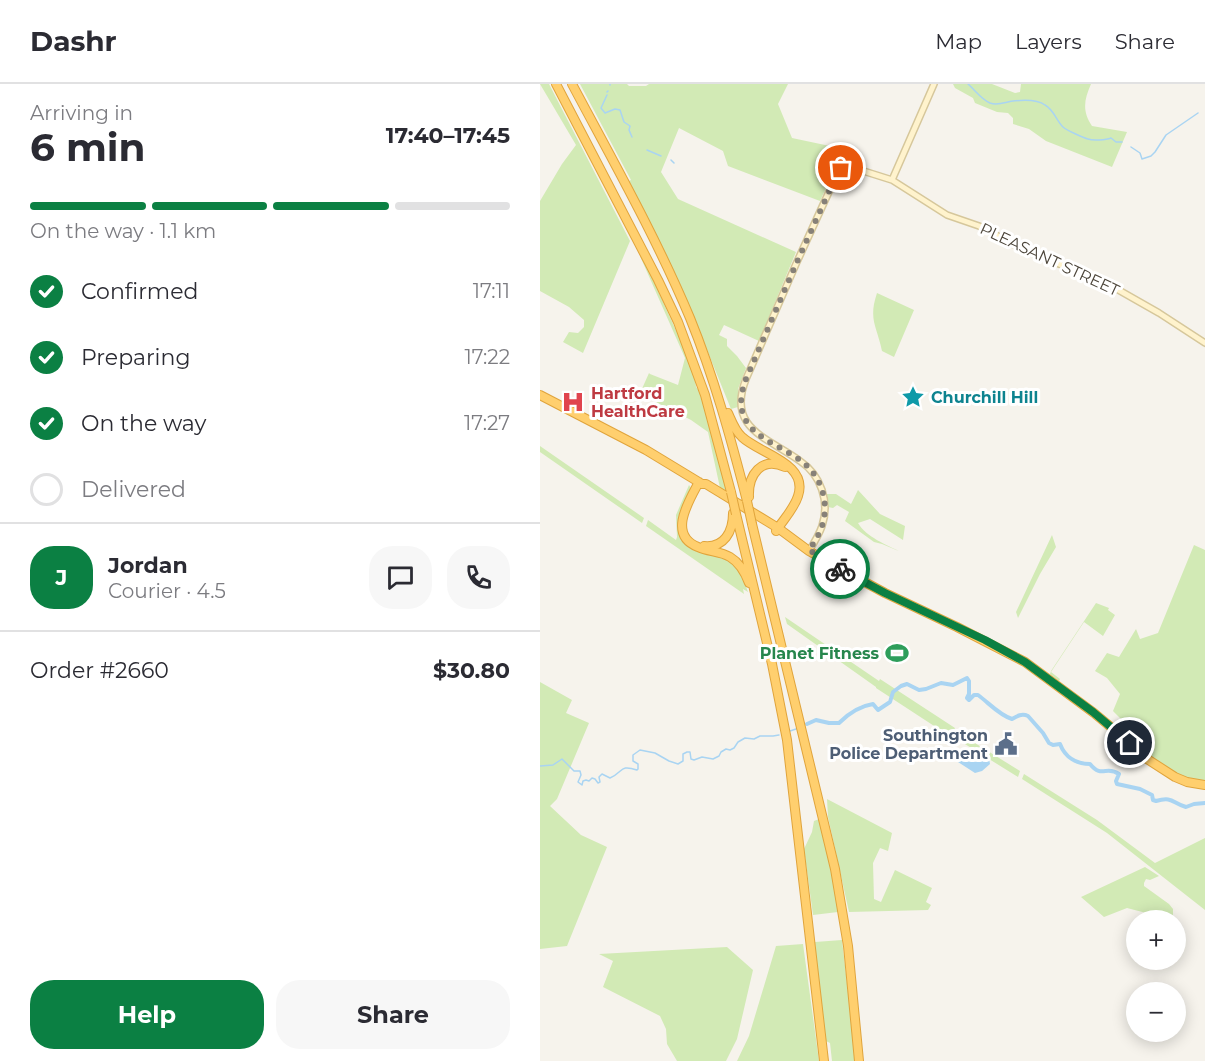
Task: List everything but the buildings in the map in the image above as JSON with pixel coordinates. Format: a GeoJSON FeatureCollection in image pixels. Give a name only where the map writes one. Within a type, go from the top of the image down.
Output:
{"type":"FeatureCollection","features":[{"type":"Feature","properties":{"kind":"highway"},"geometry":{"type":"LineString","coordinates":[[556,84],[662,287],[695,365],[707,402],[731,492],[734,513],[776,683],[789,759],[824,1061]]}},
{"type":"Feature","properties":{"kind":"highway"},"geometry":{"type":"LineString","coordinates":[[572,84],[657,246],[708,358],[735,429],[747,441],[789,465],[798,476],[800,484],[798,496],[777,529]]}},
{"type":"Feature","properties":{"kind":"highway"},"geometry":{"type":"LineString","coordinates":[[690,317],[717,391],[748,502],[822,813],[838,884],[848,945],[859,1061]]}},
{"type":"Feature","properties":{"kind":"highway"},"geometry":{"type":"LineString","coordinates":[[540,395],[646,450],[700,483],[706,484],[791,536],[809,550],[885,593],[1025,662],[1100,718],[1144,757],[1175,777],[1205,785]]}},
{"type":"Feature","properties":{"kind":"highway"},"geometry":{"type":"LineString","coordinates":[[748,502],[749,484],[757,470],[771,463],[789,470],[795,477],[796,492],[778,523],[777,529]]}},
{"type":"Feature","properties":{"kind":"highway"},"geometry":{"type":"LineString","coordinates":[[700,483],[685,522],[686,532],[692,540],[698,545],[707,547],[720,544],[730,532],[734,513]]}},
{"type":"Feature","properties":{"kind":"highway"},"geometry":{"type":"LineString","coordinates":[[700,483],[683,514],[683,533],[694,546],[723,554],[734,560],[742,569],[753,590]]}},
{"type":"Feature","properties":{"kind":"street"},"geometry":{"type":"LineString","coordinates":[[892,180],[934,84]]}},
{"type":"Feature","properties":{"kind":"street","name":"PLEASANT STREET"},"geometry":{"type":"LineString","coordinates":[[809,550],[821,530],[825,515],[820,485],[813,472],[802,462],[759,436],[750,427],[743,411],[741,398],[796,264],[839,169],[843,166],[892,180],[947,215],[979,226],[1020,248],[1108,284],[1205,343]]}},
{"type":"Feature","properties":{"kind":"green space"},"geometry":{"type":"Polygon","coordinates":[[[540,84],[549,84],[630,241],[583,353],[563,342],[569,332],[578,333],[584,327],[584,320],[569,307],[540,291],[540,201],[576,145],[540,84]]]}},
{"type":"Feature","properties":{"kind":"green space"},"geometry":{"type":"Polygon","coordinates":[[[580,84],[646,86],[649,84],[788,84],[778,104],[792,138],[844,149],[820,201],[728,166],[723,151],[679,128],[661,172],[678,199],[796,252],[759,341],[724,325],[719,335],[727,339],[727,346],[746,368],[738,389],[738,407],[731,409],[692,313],[629,181],[631,180],[580,84]]]}},
{"type":"Feature","properties":{"kind":"green space"},"geometry":{"type":"Polygon","coordinates":[[[953,84],[992,84],[1015,93],[1020,92],[1021,84],[1091,84],[1085,105],[1092,126],[1127,132],[1112,167],[1046,141],[1029,129],[1013,124],[1013,118],[1008,113],[997,112],[975,103],[973,98],[955,88],[953,84]]]}},
{"type":"Feature","properties":{"kind":"green space"},"geometry":{"type":"Polygon","coordinates":[[[640,256],[644,260],[688,357],[696,387],[701,393],[727,492],[720,488],[708,432],[691,420],[638,393],[649,373],[678,385],[685,358],[640,256]]]}},
{"type":"Feature","properties":{"kind":"green space"},"geometry":{"type":"Polygon","coordinates":[[[877,293],[914,310],[894,357],[882,351],[876,329],[873,310],[877,293]]]}},
{"type":"Feature","properties":{"kind":"green space"},"geometry":{"type":"Polygon","coordinates":[[[540,446],[644,518],[642,523],[540,452],[540,446]]]}},
{"type":"Feature","properties":{"kind":"green space"},"geometry":{"type":"Polygon","coordinates":[[[689,485],[691,488],[679,516],[682,536],[725,557],[739,568],[748,592],[743,589],[744,594],[646,526],[648,520],[676,540],[676,515],[689,485]]]}},
{"type":"Feature","properties":{"kind":"green space"},"geometry":{"type":"Polygon","coordinates":[[[858,490],[880,514],[905,526],[903,540],[870,519],[858,523],[871,536],[901,552],[874,542],[845,521],[849,512],[837,505],[833,508],[828,507],[827,494],[836,494],[851,504],[858,490]]]}},
{"type":"Feature","properties":{"kind":"green space"},"geometry":{"type":"Polygon","coordinates":[[[1052,535],[1056,547],[1018,618],[1016,612],[1052,535]]]}},
{"type":"Feature","properties":{"kind":"green space"},"geometry":{"type":"Polygon","coordinates":[[[1194,545],[1205,550],[1205,782],[1181,777],[1146,754],[1117,730],[1123,721],[1113,711],[1120,694],[1107,678],[1095,671],[1107,653],[1119,657],[1136,629],[1140,639],[1158,633],[1194,545]]]}},
{"type":"Feature","properties":{"kind":"green space"},"geometry":{"type":"Polygon","coordinates":[[[1096,603],[1109,608],[1108,610],[1115,615],[1103,636],[1084,622],[1051,672],[1060,679],[1059,681],[1050,674],[1051,671],[1096,603]]]}},
{"type":"Feature","properties":{"kind":"green space"},"geometry":{"type":"Polygon","coordinates":[[[785,617],[879,681],[880,679],[955,728],[954,730],[1020,771],[1018,777],[876,688],[787,624],[785,617]]]}},
{"type":"Feature","properties":{"kind":"green space"},"geometry":{"type":"Polygon","coordinates":[[[540,682],[572,700],[566,713],[589,723],[557,799],[550,806],[581,835],[607,847],[567,946],[540,949],[540,682]]]}},
{"type":"Feature","properties":{"kind":"green space"},"geometry":{"type":"Polygon","coordinates":[[[1024,774],[1097,820],[1155,863],[1205,838],[1205,910],[1107,833],[1022,779],[1024,774]]]}},
{"type":"Feature","properties":{"kind":"green space"},"geometry":{"type":"Polygon","coordinates":[[[827,799],[892,833],[888,851],[880,848],[873,863],[874,899],[881,902],[895,870],[932,888],[926,902],[931,905],[928,910],[849,912],[828,817],[827,799]]]}},
{"type":"Feature","properties":{"kind":"green space"},"geometry":{"type":"Polygon","coordinates":[[[819,819],[826,841],[838,912],[813,915],[804,849],[812,832],[814,821],[819,819]]]}},
{"type":"Feature","properties":{"kind":"green space"},"geometry":{"type":"Polygon","coordinates":[[[1145,867],[1159,876],[1150,880],[1146,879],[1144,886],[1169,904],[1173,910],[1127,908],[1104,917],[1081,897],[1145,867]]]}},
{"type":"Feature","properties":{"kind":"green space"},"geometry":{"type":"Polygon","coordinates":[[[842,940],[856,1061],[832,1061],[830,1043],[826,1041],[818,991],[815,942],[842,940]]]}},
{"type":"Feature","properties":{"kind":"green space"},"geometry":{"type":"Polygon","coordinates":[[[803,944],[819,1061],[737,1061],[749,1036],[776,946],[803,944]]]}},
{"type":"Feature","properties":{"kind":"green space"},"geometry":{"type":"Polygon","coordinates":[[[727,947],[753,970],[737,1039],[726,1061],[677,1061],[667,1044],[666,1029],[660,1016],[603,987],[613,961],[599,954],[727,947]]]}},
{"type":"Feature","properties":{"kind":"water"},"geometry":{"type":"Polygon","coordinates":[[[953,751],[967,759],[981,756],[989,759],[990,764],[982,771],[975,773],[958,762],[953,751]]]}},
{"type":"Feature","properties":{"kind":"waterway"},"geometry":{"type":"LineString","coordinates":[[968,84],[990,103],[999,104],[1021,100],[1038,102],[1051,110],[1063,127],[1075,134],[1090,140],[1111,138],[1116,142],[1122,142]]}},
{"type":"Feature","properties":{"kind":"waterway"},"geometry":{"type":"LineString","coordinates":[[607,95],[601,108],[605,113],[615,109],[620,110],[624,122],[630,126],[632,137]]}},
{"type":"Feature","properties":{"kind":"waterway"},"geometry":{"type":"LineString","coordinates":[[1131,147],[1140,153],[1142,159],[1151,156],[1166,135],[1198,113]]}},
{"type":"Feature","properties":{"kind":"waterway"},"geometry":{"type":"LineString","coordinates":[[647,150],[661,156]]}},
{"type":"Feature","properties":{"kind":"waterway"},"geometry":{"type":"LineString","coordinates":[[671,160],[674,163]]}},
{"type":"Feature","properties":{"kind":"waterway"},"geometry":{"type":"LineString","coordinates":[[807,724],[816,720],[839,723],[855,710],[873,704],[878,710],[890,702],[893,692],[907,684],[919,690],[941,683],[953,685],[967,678],[969,681],[967,698],[969,700],[974,695],[978,695],[1007,717],[1012,719],[1022,715],[1028,716],[1049,743],[1060,744],[1072,759],[1090,764],[1098,771],[1111,771],[1119,774],[1117,784],[1140,789],[1152,795],[1153,800],[1156,801],[1169,800],[1186,807],[1205,803]]}},
{"type":"Feature","properties":{"kind":"waterway"},"geometry":{"type":"LineString","coordinates":[[790,731],[796,729]]}},
{"type":"Feature","properties":{"kind":"waterway"},"geometry":{"type":"LineString","coordinates":[[540,766],[553,765],[562,759],[574,771],[580,771],[578,782],[582,785],[583,781],[589,781],[592,778],[598,783],[602,774],[610,778],[624,768],[637,770],[638,764],[633,761],[633,755],[640,750],[655,753],[678,764],[683,761],[683,754],[687,752],[690,752],[691,759],[694,760],[702,757],[713,759],[726,749],[734,748],[745,738],[779,735]]}},
{"type":"Feature","properties":{"kind":"way so far"},"geometry":{"type":"LineString","coordinates":[[840,569],[809,550],[821,530],[825,515],[822,489],[818,480],[802,462],[753,430],[745,418],[741,398],[746,379],[796,264],[841,168]]}},
{"type":"Feature","properties":{"kind":"place","name":"Churchill Hill"},"geometry":{"type":"Point","coordinates":[913,397]}},
{"type":"Feature","properties":{"kind":"place","name":"Hartford HealthCare"},"geometry":{"type":"Point","coordinates":[573,402]}},
{"type":"Feature","properties":{"kind":"place","name":"Planet Fitness"},"geometry":{"type":"Point","coordinates":[897,653]}},
{"type":"Feature","properties":{"kind":"place","name":"Southington Police Department"},"geometry":{"type":"Point","coordinates":[1006,744]}},
{"type":"Feature","properties":{"kind":"route"},"geometry":{"type":"LineString","coordinates":[[840,569],[1025,662],[1093,712],[1130,743]]}}]}
